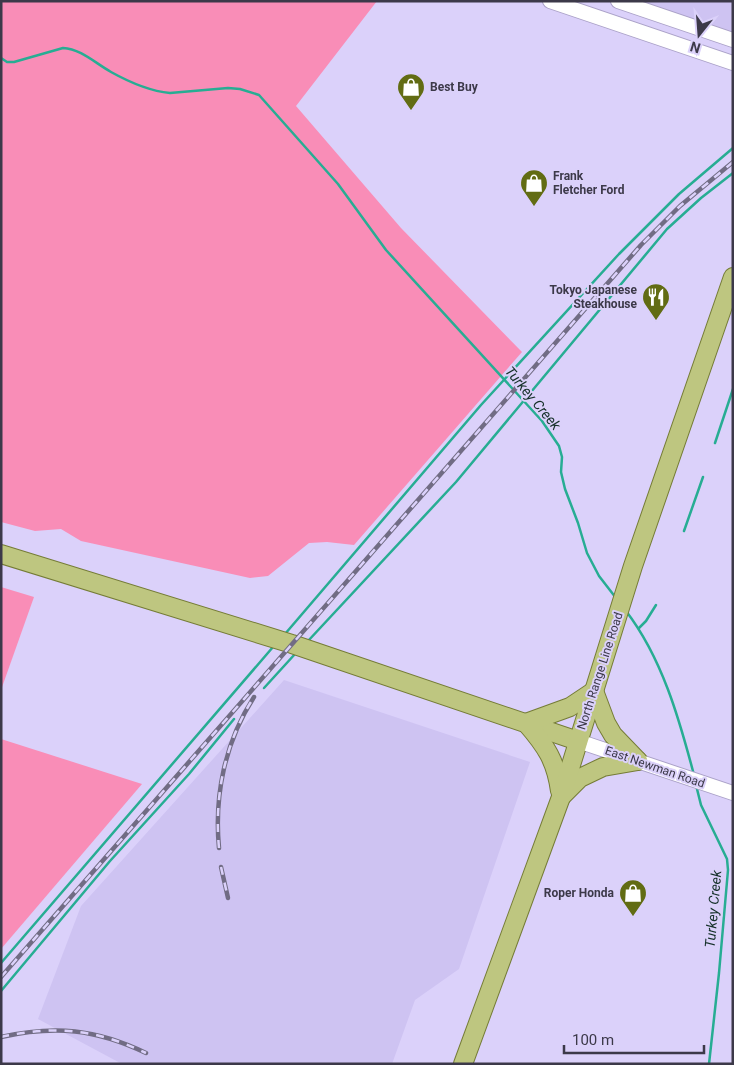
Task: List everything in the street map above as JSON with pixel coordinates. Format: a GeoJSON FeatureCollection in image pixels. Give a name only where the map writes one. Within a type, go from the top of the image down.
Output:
{"type":"FeatureCollection","features":[{"type":"Feature","properties":{"kind":"main road","name":"North Range Line Road"},"geometry":{"type":"LineString","coordinates":[[463,1064],[561,797],[633,566],[733,277]]}},
{"type":"Feature","properties":{"kind":"main road"},"geometry":{"type":"LineString","coordinates":[[1,554],[292,644],[578,741]]}},
{"type":"Feature","properties":{"kind":"main road"},"geometry":{"type":"LineString","coordinates":[[526,723],[570,707],[594,691],[606,723],[613,735],[646,764]]}},
{"type":"Feature","properties":{"kind":"main road"},"geometry":{"type":"LineString","coordinates":[[526,723],[548,750],[558,777],[561,797]]}},
{"type":"Feature","properties":{"kind":"main road"},"geometry":{"type":"LineString","coordinates":[[561,797],[580,778],[603,767],[646,764]]}},
{"type":"Feature","properties":{"kind":"street"},"geometry":{"type":"LineString","coordinates":[[550,1],[733,63]]}},
{"type":"Feature","properties":{"kind":"street"},"geometry":{"type":"LineString","coordinates":[[618,1],[733,40]]}},
{"type":"Feature","properties":{"kind":"street","name":"East Newman Road"},"geometry":{"type":"LineString","coordinates":[[578,741],[733,793]]}},
{"type":"Feature","properties":{"kind":"shaded area"},"geometry":{"type":"Polygon","coordinates":[[[1,1],[377,1],[296,106],[401,228],[522,352],[354,545],[327,542],[309,543],[268,576],[250,578],[81,541],[61,529],[35,531],[1,522],[1,1]]]}},
{"type":"Feature","properties":{"kind":"shaded area"},"geometry":{"type":"Polygon","coordinates":[[[634,1],[733,1],[733,35],[634,1]]]}},
{"type":"Feature","properties":{"kind":"shaded area"},"geometry":{"type":"Polygon","coordinates":[[[1,587],[34,597],[1,690],[1,587]]]}},
{"type":"Feature","properties":{"kind":"shaded area"},"geometry":{"type":"Polygon","coordinates":[[[284,680],[530,762],[459,969],[415,1000],[392,1064],[122,1064],[38,1019],[81,906],[284,680]]]}},
{"type":"Feature","properties":{"kind":"shaded area"},"geometry":{"type":"Polygon","coordinates":[[[1,739],[142,784],[1,949],[1,739]]]}},
{"type":"Feature","properties":{"kind":"waterway","name":"Turkey Creek"},"geometry":{"type":"LineString","coordinates":[[1,58],[7,62],[14,62],[63,48],[70,49],[82,54],[118,76],[154,90],[170,93],[228,88],[240,89],[259,95],[338,184],[386,250],[542,421],[559,446],[562,457],[561,472],[565,489],[587,553],[599,576],[616,598]]}},
{"type":"Feature","properties":{"kind":"waterway"},"geometry":{"type":"LineString","coordinates":[[285,634],[481,405],[619,254],[679,194],[733,148]]}},
{"type":"Feature","properties":{"kind":"waterway"},"geometry":{"type":"LineString","coordinates":[[308,641],[456,482],[667,229],[701,198],[733,173]]}},
{"type":"Feature","properties":{"kind":"waterway"},"geometry":{"type":"LineString","coordinates":[[715,443],[733,389]]}},
{"type":"Feature","properties":{"kind":"waterway"},"geometry":{"type":"LineString","coordinates":[[684,531],[703,477]]}},
{"type":"Feature","properties":{"kind":"waterway"},"geometry":{"type":"LineString","coordinates":[[639,628],[656,605]]}},
{"type":"Feature","properties":{"kind":"waterway","name":"Turkey Creek"},"geometry":{"type":"LineString","coordinates":[[626,611],[650,648],[668,689],[694,775]]}},
{"type":"Feature","properties":{"kind":"waterway"},"geometry":{"type":"LineString","coordinates":[[1,963],[273,647]]}},
{"type":"Feature","properties":{"kind":"waterway"},"geometry":{"type":"LineString","coordinates":[[264,688],[295,654]]}},
{"type":"Feature","properties":{"kind":"waterway"},"geometry":{"type":"LineString","coordinates":[[1,991],[110,861],[189,774],[234,719]]}},
{"type":"Feature","properties":{"kind":"waterway","name":"Turkey Creek"},"geometry":{"type":"LineString","coordinates":[[696,785],[701,805],[727,859],[728,870],[709,1064]]}},
{"type":"Feature","properties":{"kind":"railway"},"geometry":{"type":"LineString","coordinates":[[1,977],[641,245],[680,206],[733,162]]}},
{"type":"Feature","properties":{"kind":"railway"},"geometry":{"type":"LineString","coordinates":[[219,848],[218,808],[224,770],[236,732],[254,697]]}},
{"type":"Feature","properties":{"kind":"railway"},"geometry":{"type":"LineString","coordinates":[[221,867],[228,898]]}},
{"type":"Feature","properties":{"kind":"railway"},"geometry":{"type":"LineString","coordinates":[[1,1037],[57,1030],[92,1034],[128,1045],[146,1053]]}},
{"type":"Feature","properties":{"kind":"place","name":"Best Buy"},"geometry":{"type":"Point","coordinates":[411,111]}},
{"type":"Feature","properties":{"kind":"place","name":"Frank Fletcher Ford"},"geometry":{"type":"Point","coordinates":[534,207]}},
{"type":"Feature","properties":{"kind":"place","name":"Tokyo Japanese Steakhouse"},"geometry":{"type":"Point","coordinates":[656,321]}},
{"type":"Feature","properties":{"kind":"place","name":"Roper Honda"},"geometry":{"type":"Point","coordinates":[633,917]}}]}
